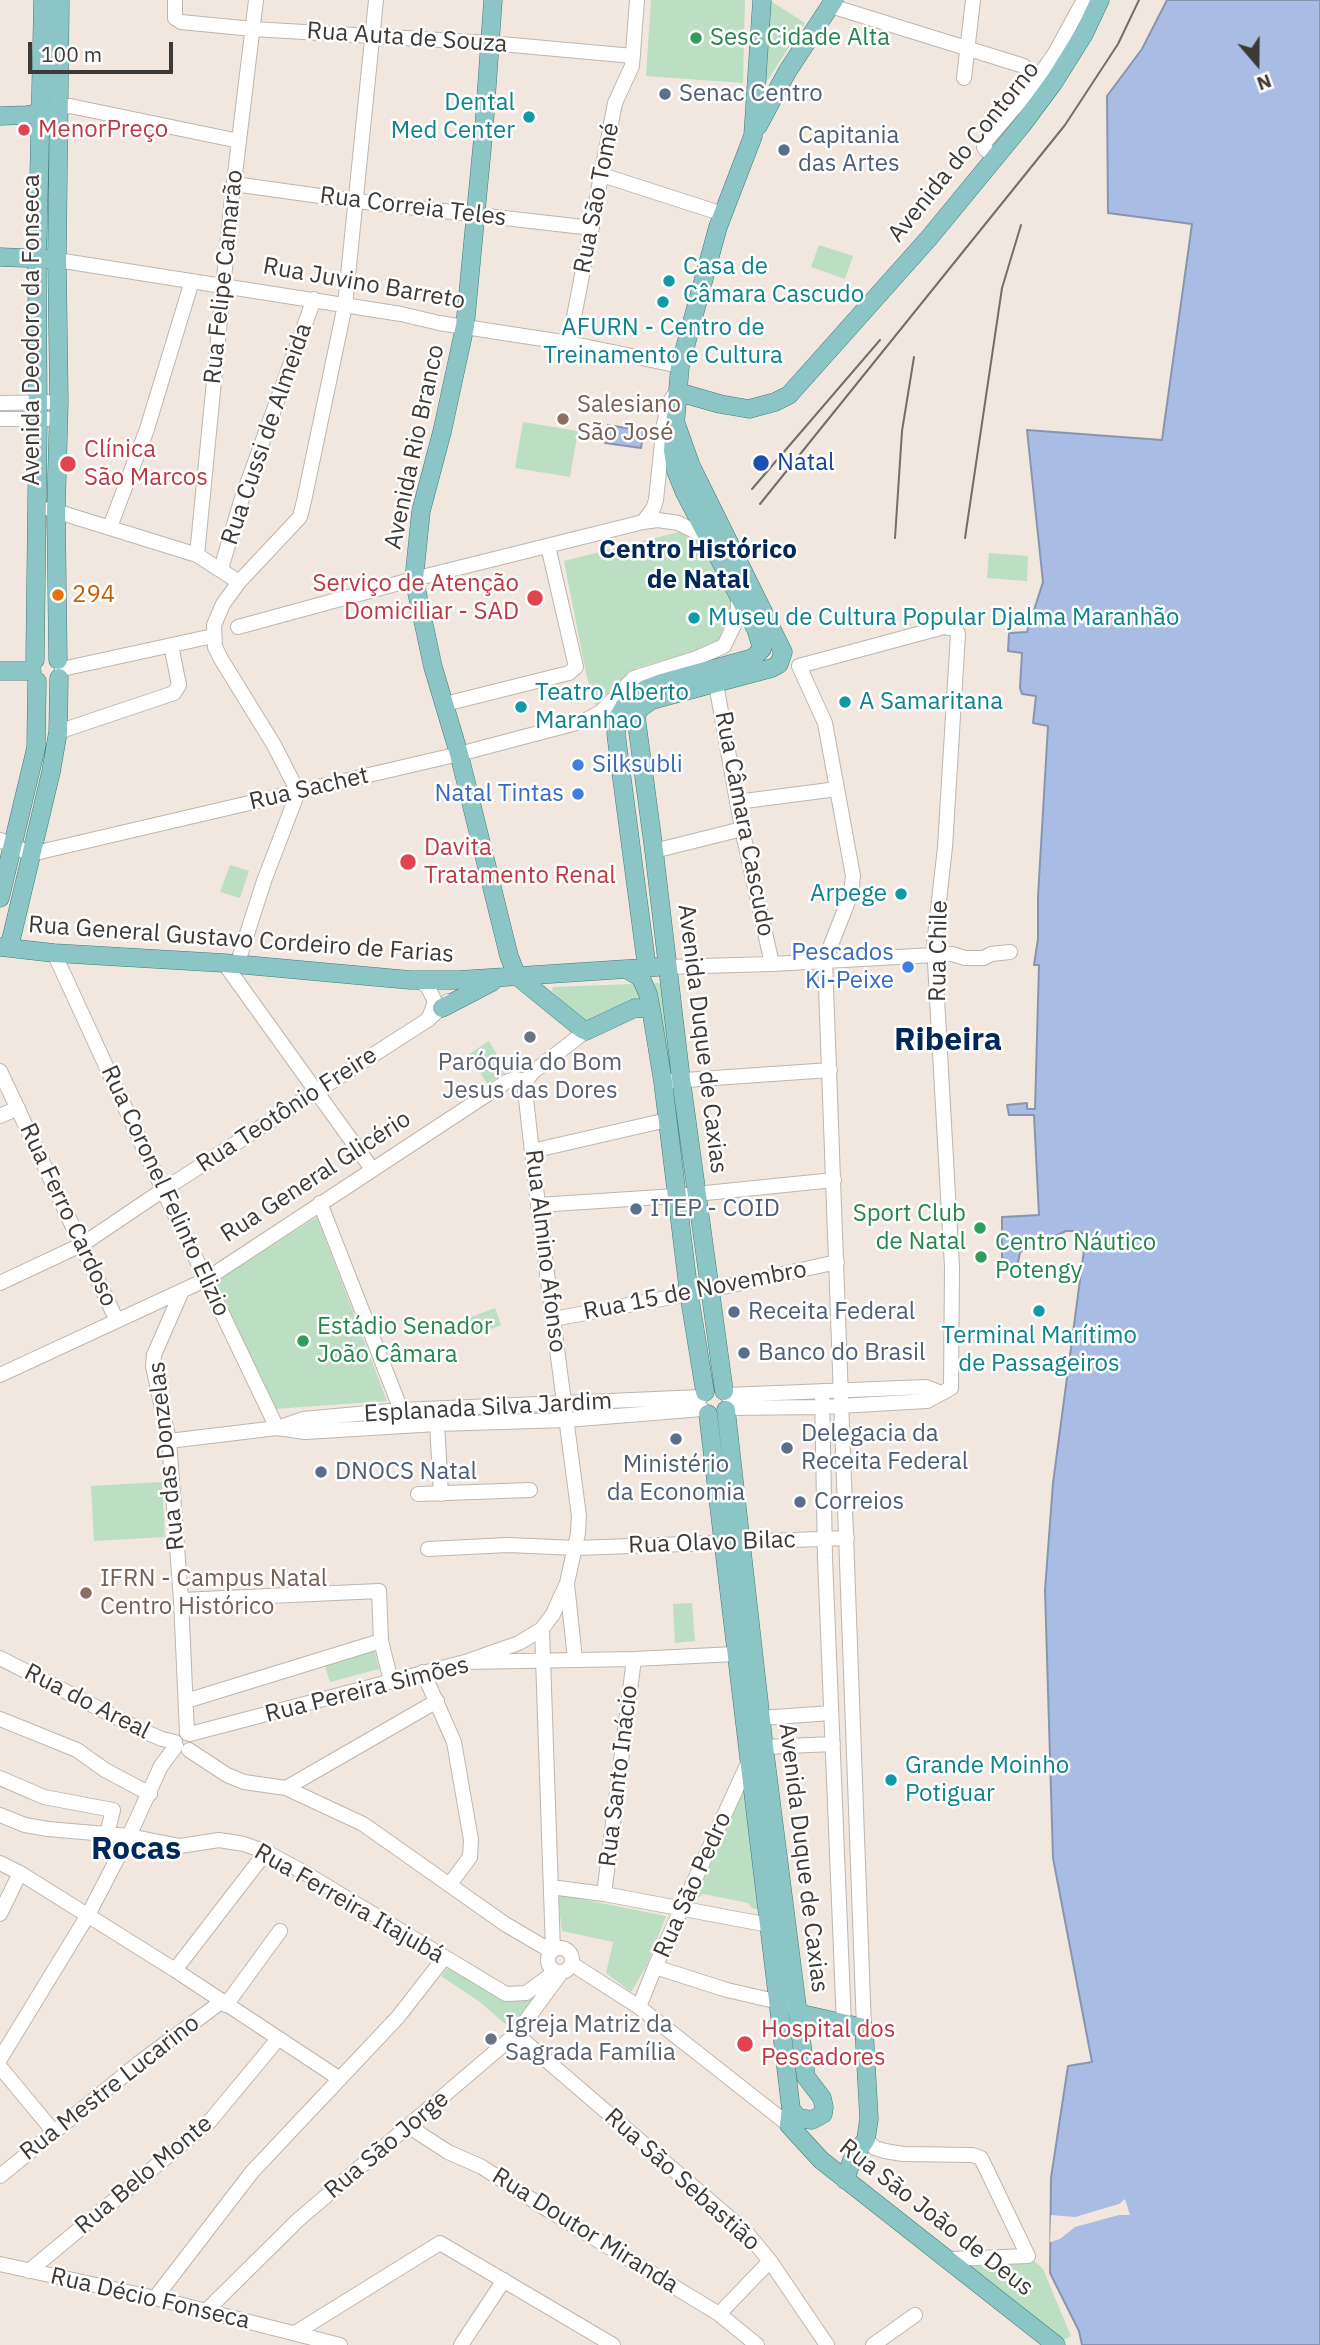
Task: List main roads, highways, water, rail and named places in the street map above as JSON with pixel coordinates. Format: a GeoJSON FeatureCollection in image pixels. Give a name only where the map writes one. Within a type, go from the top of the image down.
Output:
{"type":"FeatureCollection","features":[{"type":"Feature","properties":{"kind":"main road","name":"Avenida Rio Branco"},"geometry":{"type":"LineString","coordinates":[[493,0],[476,215],[464,326],[442,432],[421,511],[414,579],[433,667],[459,754],[509,956],[508,977]]}},
{"type":"Feature","properties":{"kind":"main road"},"geometry":{"type":"LineString","coordinates":[[753,136],[762,0]]}},
{"type":"Feature","properties":{"kind":"main road","name":"Avenida do Contorno"},"geometry":{"type":"LineString","coordinates":[[678,392],[749,409],[789,395],[929,238],[995,157],[1054,82],[1084,34],[1100,0]]}},
{"type":"Feature","properties":{"kind":"main road"},"geometry":{"type":"LineString","coordinates":[[676,424],[680,366],[723,214],[753,136],[787,72],[833,3]]}},
{"type":"Feature","properties":{"kind":"main road","name":"Avenida Deodoro da Fonseca"},"geometry":{"type":"LineString","coordinates":[[0,898],[16,847],[51,772],[58,732],[60,669],[56,510],[59,411],[57,260],[50,110],[51,8]]}},
{"type":"Feature","properties":{"kind":"main road"},"geometry":{"type":"LineString","coordinates":[[0,116],[50,110]]}},
{"type":"Feature","properties":{"kind":"main road","name":"Avenida Deodoro da Fonseca"},"geometry":{"type":"LineString","coordinates":[[4,947],[16,847],[36,748],[37,263],[50,110]]}},
{"type":"Feature","properties":{"kind":"main road"},"geometry":{"type":"LineString","coordinates":[[0,257],[37,263]]}},
{"type":"Feature","properties":{"kind":"main road","name":"Rua Juvino Barreto"},"geometry":{"type":"LineString","coordinates":[[37,263],[57,260]]}},
{"type":"Feature","properties":{"kind":"main road"},"geometry":{"type":"LineString","coordinates":[[0,268],[37,263]]}},
{"type":"Feature","properties":{"kind":"main road","name":"Avenida Duque de Caxias"},"geometry":{"type":"LineString","coordinates":[[676,424],[673,450],[676,471],[756,629],[762,646],[753,658],[662,683],[633,697],[618,718],[616,734],[648,1008],[672,1080],[697,1194],[726,1401],[791,2007],[790,2117],[812,2120],[822,2114],[824,2107],[806,2077],[791,2007],[769,1925],[667,1120],[672,1080],[668,974],[636,717],[639,709],[652,700],[772,668],[783,658],[783,652],[691,466],[676,424]]}},
{"type":"Feature","properties":{"kind":"main road"},"geometry":{"type":"LineString","coordinates":[[36,586],[57,586]]}},
{"type":"Feature","properties":{"kind":"main road"},"geometry":{"type":"LineString","coordinates":[[49,654],[60,669],[46,685],[35,671],[49,654]]}},
{"type":"Feature","properties":{"kind":"main road"},"geometry":{"type":"LineString","coordinates":[[0,671],[35,671]]}},
{"type":"Feature","properties":{"kind":"main road","name":"Rua General Gustavo Cordeiro de Farias"},"geometry":{"type":"LineString","coordinates":[[4,947],[418,980],[628,970],[645,975],[668,974]]}},
{"type":"Feature","properties":{"kind":"main road"},"geometry":{"type":"LineString","coordinates":[[436,1014],[508,977]]}},
{"type":"Feature","properties":{"kind":"main road","name":"Rua General Glicério"},"geometry":{"type":"LineString","coordinates":[[508,977],[586,1031],[635,1008],[648,1008]]}},
{"type":"Feature","properties":{"kind":"main road"},"geometry":{"type":"LineString","coordinates":[[714,1388],[726,1401],[718,1415],[704,1403],[714,1388]]}},
{"type":"Feature","properties":{"kind":"main road"},"geometry":{"type":"LineString","coordinates":[[715,1484],[734,1482]]}},
{"type":"Feature","properties":{"kind":"main road"},"geometry":{"type":"LineString","coordinates":[[791,2007],[844,2025],[864,2028],[869,2119],[866,2140],[849,2166],[845,2180]]}},
{"type":"Feature","properties":{"kind":"main road","name":"Rua São João de Deus"},"geometry":{"type":"LineString","coordinates":[[790,2117],[821,2160],[1056,2345]]}},
{"type":"Feature","properties":{"kind":"water"},"geometry":{"type":"Polygon","coordinates":[[[1167,0],[1320,0],[1320,2345],[1082,2345],[1079,2331],[1050,2273],[1051,2178],[1068,2066],[1092,2062],[1053,1858],[1045,1590],[1053,1483],[1086,1235],[1078,1231],[1066,1231],[1020,1252],[1017,1268],[1002,1267],[1002,1217],[1039,1215],[1034,1115],[1009,1115],[1007,1105],[1027,1103],[1027,1109],[1035,1109],[1039,965],[1034,965],[1038,939],[1048,726],[1033,723],[1036,696],[1022,694],[1020,688],[1022,653],[1008,651],[1009,633],[1027,632],[1043,582],[1027,430],[1162,440],[1192,224],[1108,213],[1107,96],[1142,49],[1167,0]]]}},
{"type":"Feature","properties":{"kind":"water"},"geometry":{"type":"Polygon","coordinates":[[[608,425],[644,431],[641,448],[605,443],[608,425]]]}},
{"type":"Feature","properties":{"kind":"tram line"},"geometry":{"type":"LineString","coordinates":[[760,504],[1065,125],[1118,44],[1139,0]]}},
{"type":"Feature","properties":{"kind":"tram line"},"geometry":{"type":"LineString","coordinates":[[965,538],[1002,288],[1021,225]]}},
{"type":"Feature","properties":{"kind":"tram line"},"geometry":{"type":"LineString","coordinates":[[752,489],[880,340]]}},
{"type":"Feature","properties":{"kind":"tram line"},"geometry":{"type":"LineString","coordinates":[[895,538],[902,431],[914,357]]}},
{"type":"Feature","properties":{"kind":"place","name":"Sesc Cidade Alta"},"geometry":{"type":"Point","coordinates":[696,38]}},
{"type":"Feature","properties":{"kind":"place","name":"Senac Centro"},"geometry":{"type":"Point","coordinates":[665,94]}},
{"type":"Feature","properties":{"kind":"place","name":"Dental Med Center"},"geometry":{"type":"Point","coordinates":[529,117]}},
{"type":"Feature","properties":{"kind":"place","name":"MenorPreço"},"geometry":{"type":"Point","coordinates":[24,130]}},
{"type":"Feature","properties":{"kind":"place","name":"Capitania das Artes"},"geometry":{"type":"Point","coordinates":[784,150]}},
{"type":"Feature","properties":{"kind":"place","name":"Casa de Câmara Cascudo"},"geometry":{"type":"Point","coordinates":[669,281]}},
{"type":"Feature","properties":{"kind":"place","name":"AFURN - Centro de Treinamento e Cultura"},"geometry":{"type":"Point","coordinates":[663,302]}},
{"type":"Feature","properties":{"kind":"place","name":"Salesiano São José"},"geometry":{"type":"Point","coordinates":[563,419]}},
{"type":"Feature","properties":{"kind":"place","name":"Natal"},"geometry":{"type":"Point","coordinates":[761,463]}},
{"type":"Feature","properties":{"kind":"place","name":"Clínica São Marcos"},"geometry":{"type":"Point","coordinates":[68,464]}},
{"type":"Feature","properties":{"kind":"place","name":"294"},"geometry":{"type":"Point","coordinates":[58,595]}},
{"type":"Feature","properties":{"kind":"place","name":"Serviço de Atenção Domiciliar - SAD"},"geometry":{"type":"Point","coordinates":[535,598]}},
{"type":"Feature","properties":{"kind":"place","name":"Museu de Cultura Popular Djalma Maranhão"},"geometry":{"type":"Point","coordinates":[694,618]}},
{"type":"Feature","properties":{"kind":"place","name":"A Samaritana"},"geometry":{"type":"Point","coordinates":[845,702]}},
{"type":"Feature","properties":{"kind":"place","name":"Teatro Alberto Maranhao"},"geometry":{"type":"Point","coordinates":[521,707]}},
{"type":"Feature","properties":{"kind":"place","name":"Silksubli"},"geometry":{"type":"Point","coordinates":[578,765]}},
{"type":"Feature","properties":{"kind":"place","name":"Natal Tintas"},"geometry":{"type":"Point","coordinates":[578,794]}},
{"type":"Feature","properties":{"kind":"place","name":"Davita Tratamento Renal"},"geometry":{"type":"Point","coordinates":[408,862]}},
{"type":"Feature","properties":{"kind":"place","name":"Arpege"},"geometry":{"type":"Point","coordinates":[901,894]}},
{"type":"Feature","properties":{"kind":"place","name":"Pescados Ki-Peixe"},"geometry":{"type":"Point","coordinates":[908,967]}},
{"type":"Feature","properties":{"kind":"place","name":"Paróquia do Bom Jesus das Dores"},"geometry":{"type":"Point","coordinates":[530,1037]}},
{"type":"Feature","properties":{"kind":"place","name":"ITEP - COID"},"geometry":{"type":"Point","coordinates":[636,1209]}},
{"type":"Feature","properties":{"kind":"place","name":"Sport Club de Natal"},"geometry":{"type":"Point","coordinates":[980,1228]}},
{"type":"Feature","properties":{"kind":"place","name":"Centro Náutico Potengy"},"geometry":{"type":"Point","coordinates":[981,1257]}},
{"type":"Feature","properties":{"kind":"place","name":"Terminal Marítimo de Passageiros"},"geometry":{"type":"Point","coordinates":[1039,1311]}},
{"type":"Feature","properties":{"kind":"place","name":"Receita Federal"},"geometry":{"type":"Point","coordinates":[734,1312]}},
{"type":"Feature","properties":{"kind":"place","name":"Estádio Senador João Câmara"},"geometry":{"type":"Point","coordinates":[303,1341]}},
{"type":"Feature","properties":{"kind":"place","name":"Banco do Brasil"},"geometry":{"type":"Point","coordinates":[744,1353]}},
{"type":"Feature","properties":{"kind":"place","name":"Ministério da Economia"},"geometry":{"type":"Point","coordinates":[676,1439]}},
{"type":"Feature","properties":{"kind":"place","name":"Delegacia da Receita Federal"},"geometry":{"type":"Point","coordinates":[787,1448]}},
{"type":"Feature","properties":{"kind":"place","name":"DNOCS Natal"},"geometry":{"type":"Point","coordinates":[321,1472]}},
{"type":"Feature","properties":{"kind":"place","name":"Correios"},"geometry":{"type":"Point","coordinates":[800,1502]}},
{"type":"Feature","properties":{"kind":"place","name":"IFRN - Campus Natal Centro Histórico"},"geometry":{"type":"Point","coordinates":[86,1593]}},
{"type":"Feature","properties":{"kind":"place","name":"Grande Moinho Potiguar"},"geometry":{"type":"Point","coordinates":[891,1780]}},
{"type":"Feature","properties":{"kind":"place","name":"Igreja Matriz da Sagrada Família"},"geometry":{"type":"Point","coordinates":[491,2039]}},
{"type":"Feature","properties":{"kind":"place","name":"Hospital dos Pescadores"},"geometry":{"type":"Point","coordinates":[745,2044]}},
{"type":"Feature","properties":{"kind":"district","name":"Centro Histórico de Natal"},"geometry":{"type":"Point","coordinates":[698,565]}},
{"type":"Feature","properties":{"kind":"district","name":"Ribeira"},"geometry":{"type":"Point","coordinates":[948,1041]}},
{"type":"Feature","properties":{"kind":"district","name":"Rocas"},"geometry":{"type":"Point","coordinates":[136,1850]}}]}
